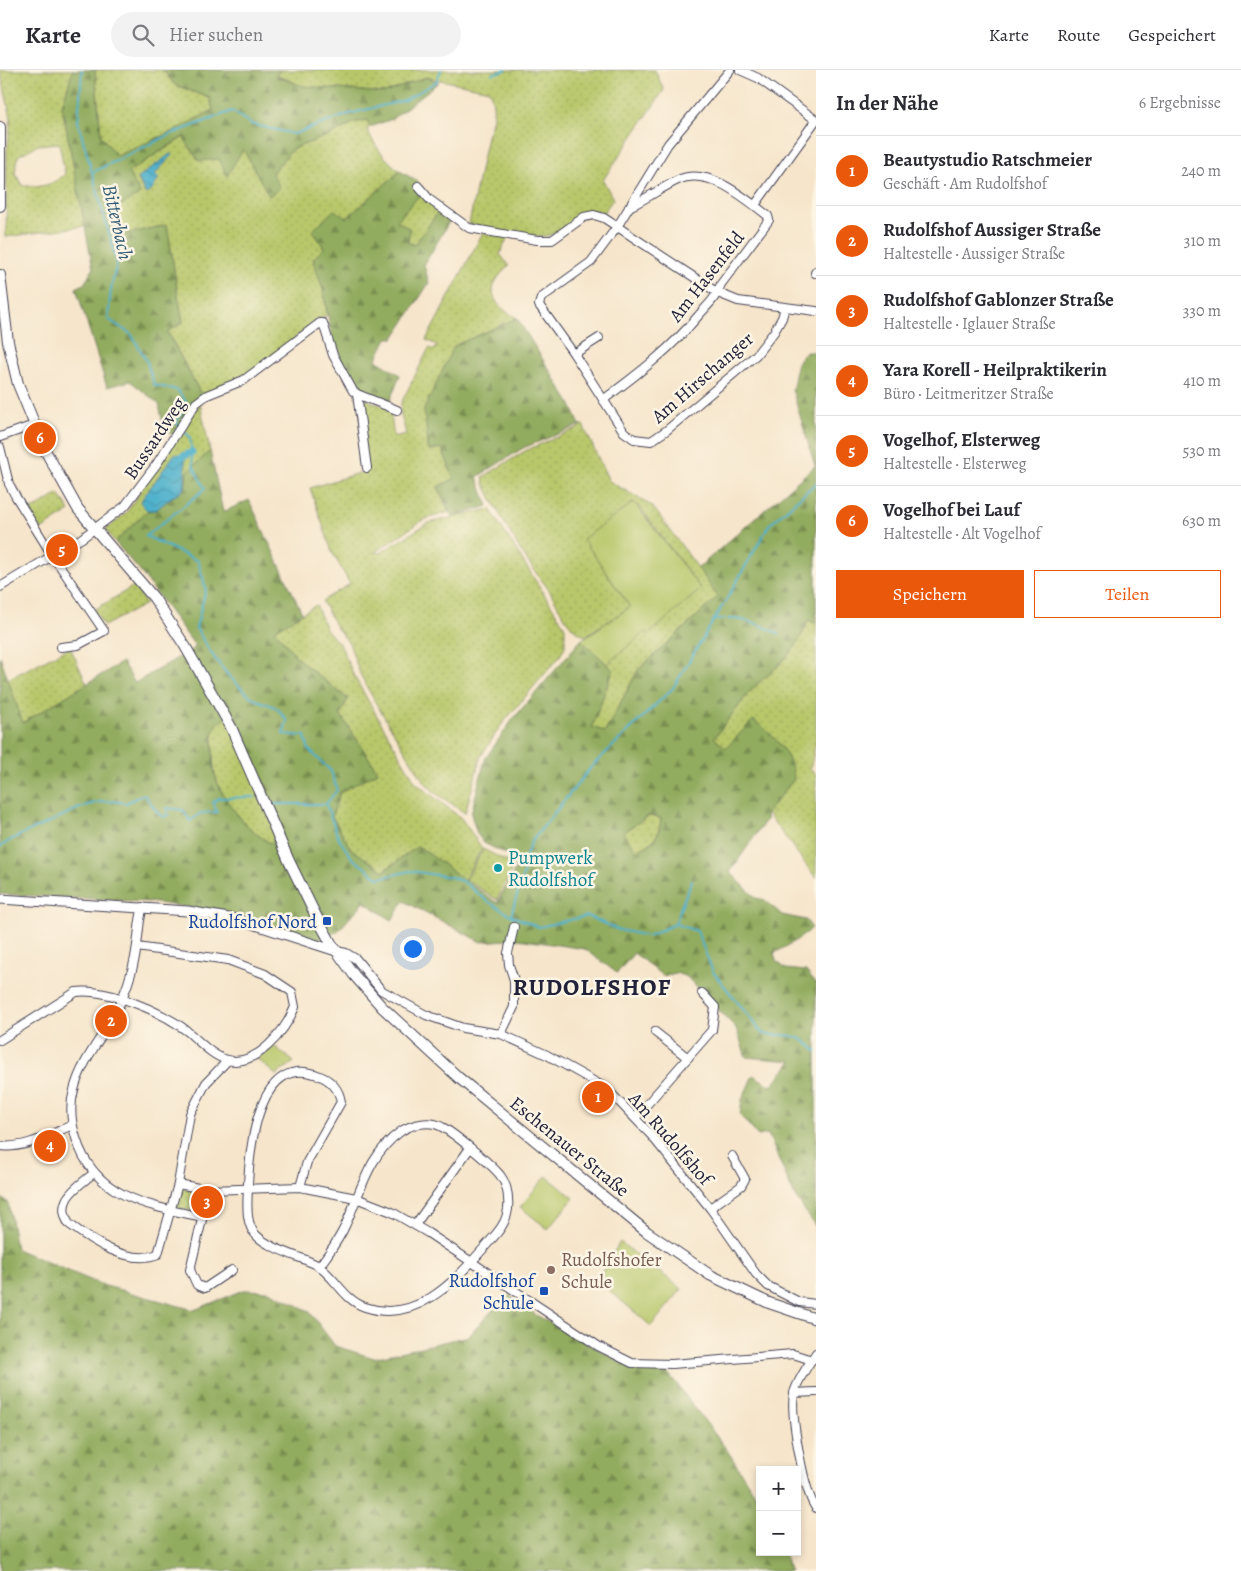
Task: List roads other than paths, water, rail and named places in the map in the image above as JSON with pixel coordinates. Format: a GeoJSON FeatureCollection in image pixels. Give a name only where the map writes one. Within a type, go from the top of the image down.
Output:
{"type":"FeatureCollection","features":[{"type":"Feature","properties":{"kind":"main road"},"geometry":{"type":"LineString","coordinates":[[0,127],[2,150],[0,206]]}},
{"type":"Feature","properties":{"kind":"main road","name":"Eschenauer Straße"},"geometry":{"type":"LineString","coordinates":[[0,275],[8,342],[18,384],[49,459],[77,510],[154,598],[185,646],[231,727],[289,861],[317,919],[336,951],[354,975],[403,1028],[459,1078],[647,1232],[710,1276],[768,1304],[816,1319]]}},
{"type":"Feature","properties":{"kind":"street"},"geometry":{"type":"LineString","coordinates":[[617,227],[668,144],[730,70]]}},
{"type":"Feature","properties":{"kind":"street"},"geometry":{"type":"LineString","coordinates":[[629,207],[678,180],[691,177],[707,178],[755,205],[814,128],[816,120],[758,78],[740,70]]}},
{"type":"Feature","properties":{"kind":"street"},"geometry":{"type":"LineString","coordinates":[[418,186],[430,200],[469,228],[537,240],[552,240],[584,217],[594,215],[604,218],[718,293],[738,301],[816,311]]}},
{"type":"Feature","properties":{"kind":"street","name":"Am Hasenfeld"},"geometry":{"type":"LineString","coordinates":[[603,400],[654,362],[689,327],[718,293],[721,284],[769,220],[768,216],[755,205]]}},
{"type":"Feature","properties":{"kind":"street","name":"Am Hirschanger"},"geometry":{"type":"LineString","coordinates":[[617,227],[591,262],[538,302],[624,432],[634,439],[651,441],[668,430],[756,355],[774,332],[782,318],[785,307]]}},
{"type":"Feature","properties":{"kind":"street","name":"Bussardweg"},"geometry":{"type":"LineString","coordinates":[[0,587],[94,530],[133,499],[196,403],[207,395],[250,377],[320,323],[324,326],[333,354],[352,391],[357,394]]}},
{"type":"Feature","properties":{"kind":"street"},"geometry":{"type":"LineString","coordinates":[[574,354],[600,338]]}},
{"type":"Feature","properties":{"kind":"street"},"geometry":{"type":"LineString","coordinates":[[367,468],[357,394],[397,410]]}},
{"type":"Feature","properties":{"kind":"street"},"geometry":{"type":"LineString","coordinates":[[0,437],[34,425]]}},
{"type":"Feature","properties":{"kind":"street"},"geometry":{"type":"LineString","coordinates":[[0,447],[9,484],[53,556],[104,631],[78,645],[61,647]]}},
{"type":"Feature","properties":{"kind":"street"},"geometry":{"type":"LineString","coordinates":[[0,900],[188,911],[240,920],[336,951]]}},
{"type":"Feature","properties":{"kind":"street"},"geometry":{"type":"LineString","coordinates":[[143,907],[137,947],[122,1000],[84,1066],[74,1089],[70,1110],[72,1125],[80,1152],[94,1173],[115,1192],[129,1199],[171,1211],[203,1217]]}},
{"type":"Feature","properties":{"kind":"street"},"geometry":{"type":"LineString","coordinates":[[501,1034],[514,1007],[514,980],[509,965],[508,953],[514,927]]}},
{"type":"Feature","properties":{"kind":"street"},"geometry":{"type":"LineString","coordinates":[[0,1040],[76,992],[87,990],[122,1000],[170,1019],[219,1057],[228,1060],[249,1058],[261,1051],[291,1017],[295,1007],[292,992],[265,974],[228,960],[137,947]]}},
{"type":"Feature","properties":{"kind":"street","name":"Am Rudolfshof"},"geometry":{"type":"LineString","coordinates":[[336,951],[346,952],[356,959],[373,982],[385,993],[426,1015],[463,1028],[501,1034],[547,1055],[606,1088],[635,1118],[710,1208],[756,1274],[768,1286],[799,1302],[816,1304]]}},
{"type":"Feature","properties":{"kind":"street"},"geometry":{"type":"LineString","coordinates":[[635,1118],[712,1030],[716,1014],[715,1007],[702,993]]}},
{"type":"Feature","properties":{"kind":"street"},"geometry":{"type":"LineString","coordinates":[[655,1032],[688,1058]]}},
{"type":"Feature","properties":{"kind":"street"},"geometry":{"type":"LineString","coordinates":[[94,1173],[65,1200],[63,1207],[65,1218],[77,1230],[116,1251],[148,1258],[158,1254],[178,1184],[190,1114],[206,1083],[228,1060]]}},
{"type":"Feature","properties":{"kind":"street"},"geometry":{"type":"LineString","coordinates":[[300,1187],[306,1162],[341,1102],[335,1086],[321,1076],[306,1072],[285,1076],[276,1081],[268,1092],[255,1125],[249,1152],[249,1224],[255,1234],[267,1243],[319,1267],[351,1299],[362,1306],[380,1311],[404,1309],[425,1302],[447,1288],[506,1222],[508,1192],[500,1175],[470,1148],[442,1127],[418,1124],[406,1128],[394,1136],[370,1165],[345,1228],[319,1267]]}},
{"type":"Feature","properties":{"kind":"street"},"geometry":{"type":"LineString","coordinates":[[0,1146],[12,1147],[21,1145],[72,1125]]}},
{"type":"Feature","properties":{"kind":"street"},"geometry":{"type":"LineString","coordinates":[[415,1225],[470,1148]]}},
{"type":"Feature","properties":{"kind":"street","name":"Am Rudolfshof"},"geometry":{"type":"LineString","coordinates":[[710,1208],[741,1186],[745,1179],[732,1156]]}},
{"type":"Feature","properties":{"kind":"street"},"geometry":{"type":"LineString","coordinates":[[178,1184],[209,1190],[300,1187],[356,1198],[392,1212],[415,1225],[598,1346],[632,1363],[672,1364],[793,1354],[814,1356],[794,1393],[801,1460],[811,1502],[816,1508]]}},
{"type":"Feature","properties":{"kind":"street"},"geometry":{"type":"LineString","coordinates":[[209,1190],[190,1270],[197,1285],[205,1288],[232,1270]]}},
{"type":"Feature","properties":{"kind":"street"},"geometry":{"type":"LineString","coordinates":[[794,1393],[816,1392]]}},
{"type":"Feature","properties":{"kind":"water"},"geometry":{"type":"Polygon","coordinates":[[[170,154],[173,154],[155,174],[159,178],[152,190],[146,194],[138,178],[170,154]]]}},
{"type":"Feature","properties":{"kind":"water"},"geometry":{"type":"Polygon","coordinates":[[[178,454],[185,460],[185,487],[156,510],[147,510],[140,502],[174,455],[178,454]]]}},
{"type":"Feature","properties":{"kind":"waterway","name":"Bitterbach"},"geometry":{"type":"LineString","coordinates":[[82,70],[78,122],[117,262],[111,288],[108,319],[132,335],[147,362],[154,385],[177,390],[187,403],[176,423],[179,425]]}},
{"type":"Feature","properties":{"kind":"waterway"},"geometry":{"type":"LineString","coordinates":[[93,172],[169,135],[232,111],[251,124],[294,134],[349,114],[405,100],[436,82],[441,70]]}},
{"type":"Feature","properties":{"kind":"waterway"},"geometry":{"type":"LineString","coordinates":[[492,74],[506,70]]}},
{"type":"Feature","properties":{"kind":"waterway","name":"Bitterbach"},"geometry":{"type":"LineString","coordinates":[[182,429],[190,437],[193,466],[205,489],[146,536],[198,561],[206,589],[196,628],[213,656],[232,680],[255,699],[277,709],[287,721],[283,734],[305,736],[309,750],[331,771],[337,790],[326,804]]}},
{"type":"Feature","properties":{"kind":"waterway"},"geometry":{"type":"LineString","coordinates":[[182,457],[192,452]]}},
{"type":"Feature","properties":{"kind":"waterway"},"geometry":{"type":"LineString","coordinates":[[725,602],[769,525],[816,483]]}},
{"type":"Feature","properties":{"kind":"waterway"},"geometry":{"type":"LineString","coordinates":[[525,866],[524,860],[531,842],[592,766],[673,688],[723,605]]}},
{"type":"Feature","properties":{"kind":"waterway"},"geometry":{"type":"LineString","coordinates":[[714,620],[724,619]]}},
{"type":"Feature","properties":{"kind":"waterway"},"geometry":{"type":"LineString","coordinates":[[728,619],[748,621],[779,634]]}},
{"type":"Feature","properties":{"kind":"waterway"},"geometry":{"type":"LineString","coordinates":[[0,847],[11,839],[93,803],[114,801],[126,803],[144,794],[163,817],[168,815],[166,808],[183,810],[190,821],[201,813],[217,812],[213,802],[219,798],[255,797]]}},
{"type":"Feature","properties":{"kind":"waterway"},"geometry":{"type":"LineString","coordinates":[[272,804],[325,804]]}},
{"type":"Feature","properties":{"kind":"waterway","name":"Bitterbach"},"geometry":{"type":"LineString","coordinates":[[326,804],[339,839],[352,858],[379,878],[410,871],[451,877],[464,882],[486,900],[512,916],[539,927],[587,916],[619,930],[648,936],[675,924],[697,931],[713,972],[763,1034],[797,1037],[816,1051]]}},
{"type":"Feature","properties":{"kind":"waterway"},"geometry":{"type":"LineString","coordinates":[[511,915],[524,872]]}},
{"type":"Feature","properties":{"kind":"waterway"},"geometry":{"type":"LineString","coordinates":[[679,912],[692,880]]}},
{"type":"Feature","properties":{"kind":"waterway"},"geometry":{"type":"LineString","coordinates":[[675,923],[679,914]]}},
{"type":"Feature","properties":{"kind":"place","name":"Vogelhof bei Lauf"},"geometry":{"type":"Point","coordinates":[40,438]}},
{"type":"Feature","properties":{"kind":"place","name":"Vogelhof, Elsterweg"},"geometry":{"type":"Point","coordinates":[62,550]}},
{"type":"Feature","properties":{"kind":"place","name":"Pumpwerk Rudolfshof"},"geometry":{"type":"Point","coordinates":[498,868]}},
{"type":"Feature","properties":{"kind":"place","name":"Rudolfshof Nord"},"geometry":{"type":"Point","coordinates":[327,921]}},
{"type":"Feature","properties":{"kind":"place","name":"Rudolfshof Aussiger Straße"},"geometry":{"type":"Point","coordinates":[111,1021]}},
{"type":"Feature","properties":{"kind":"place","name":"Beautystudio Ratschmeier"},"geometry":{"type":"Point","coordinates":[598,1097]}},
{"type":"Feature","properties":{"kind":"place","name":"Yara Korell - Heilpraktikerin"},"geometry":{"type":"Point","coordinates":[50,1146]}},
{"type":"Feature","properties":{"kind":"place","name":"Rudolfshof Gablonzer Straße"},"geometry":{"type":"Point","coordinates":[207,1202]}},
{"type":"Feature","properties":{"kind":"place","name":"Rudolfshofer Schule"},"geometry":{"type":"Point","coordinates":[551,1270]}},
{"type":"Feature","properties":{"kind":"place","name":"Rudolfshof Schule"},"geometry":{"type":"Point","coordinates":[544,1291]}},
{"type":"Feature","properties":{"kind":"district","name":"RUDOLFSHOF"},"geometry":{"type":"Point","coordinates":[592,987]}}]}
